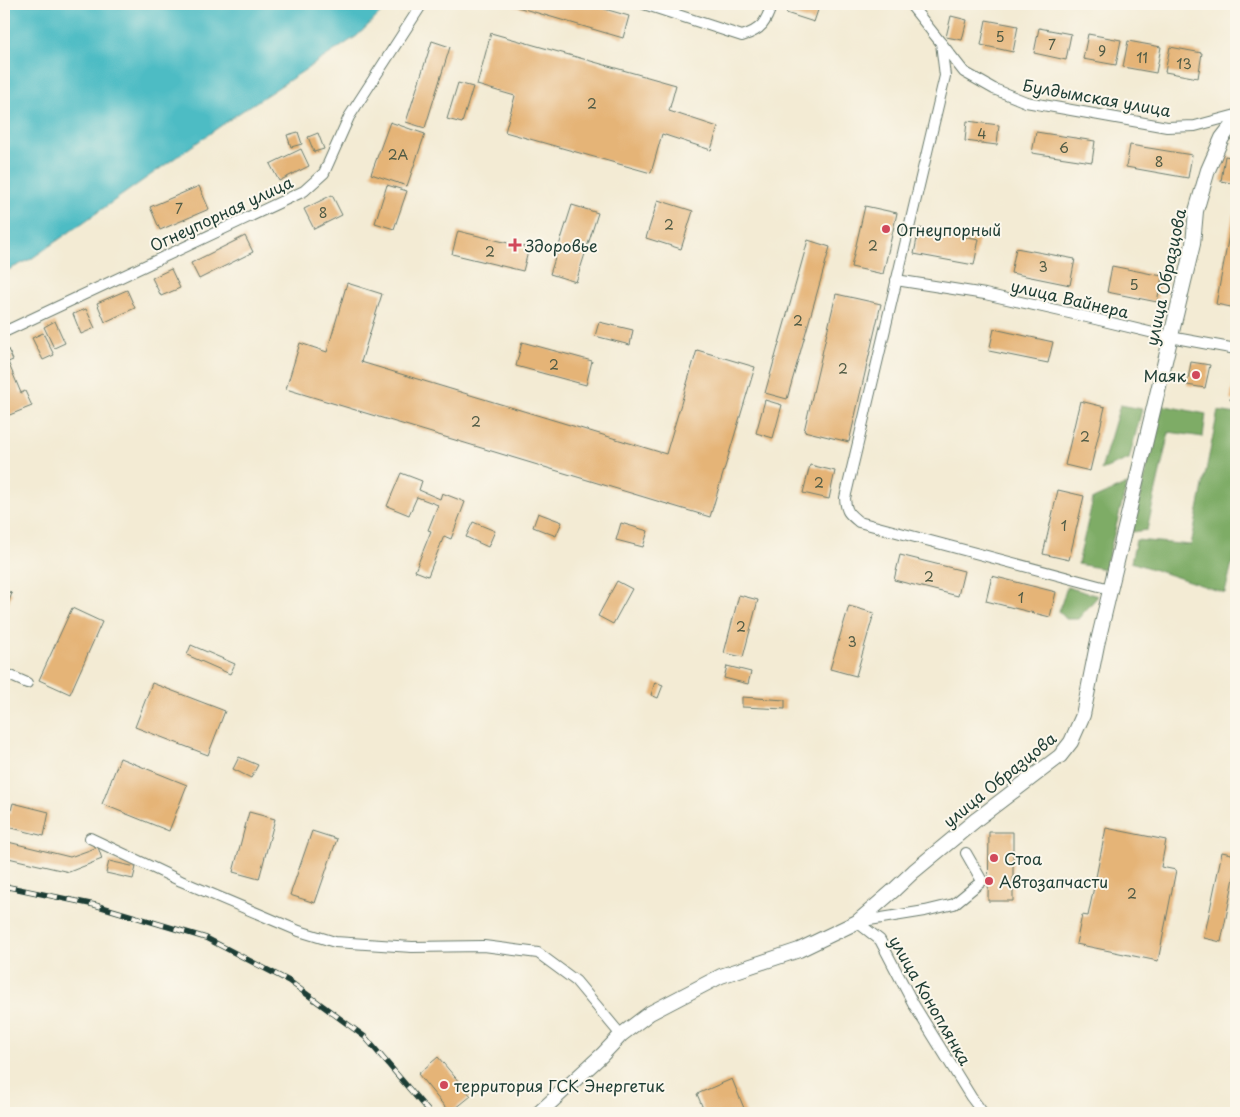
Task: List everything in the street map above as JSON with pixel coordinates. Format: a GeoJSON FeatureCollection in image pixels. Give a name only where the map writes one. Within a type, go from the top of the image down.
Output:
{"type":"FeatureCollection","features":[{"type":"Feature","properties":{"kind":"main road","name":"улица Образцова"},"geometry":{"type":"LineString","coordinates":[[539,1113],[621,1035],[650,1013],[721,976],[799,950],[857,922],[914,870],[1060,756],[1071,742],[1083,715],[1110,589],[1193,244],[1196,211],[1208,170],[1222,138],[1236,120]]}},
{"type":"Feature","properties":{"kind":"street","name":"Огнеупорная улица"},"geometry":{"type":"LineString","coordinates":[[4,332],[304,191],[324,173],[349,117],[422,4]]}},
{"type":"Feature","properties":{"kind":"street"},"geometry":{"type":"LineString","coordinates":[[644,4],[742,36],[754,33],[767,20],[772,4]]}},
{"type":"Feature","properties":{"kind":"street","name":"Булдымская улица"},"geometry":{"type":"LineString","coordinates":[[910,4],[964,72],[994,89],[1026,102],[1167,127],[1196,126],[1236,115]]}},
{"type":"Feature","properties":{"kind":"street"},"geometry":{"type":"LineString","coordinates":[[942,43],[945,76],[845,498],[846,509],[850,516],[859,522],[1110,589]]}},
{"type":"Feature","properties":{"kind":"street","name":"улица Вайнера"},"geometry":{"type":"LineString","coordinates":[[896,280],[985,294],[1087,316],[1170,337],[1236,349]]}},
{"type":"Feature","properties":{"kind":"street"},"geometry":{"type":"LineString","coordinates":[[4,673],[27,683]]}},
{"type":"Feature","properties":{"kind":"street"},"geometry":{"type":"LineString","coordinates":[[90,838],[190,885],[300,931],[335,942],[412,947],[484,946],[538,953],[576,981],[621,1035]]}},
{"type":"Feature","properties":{"kind":"street","name":"улица Коноплянка"},"geometry":{"type":"LineString","coordinates":[[857,922],[925,911],[954,904],[982,881],[966,853]]}},
{"type":"Feature","properties":{"kind":"street","name":"улица Коноплянка"},"geometry":{"type":"LineString","coordinates":[[857,922],[880,940],[914,1005],[983,1113]]}},
{"type":"Feature","properties":{"kind":"green space"},"geometry":{"type":"Polygon","coordinates":[[[1120,405],[1142,409],[1129,459],[1101,470],[1120,405]]]}},
{"type":"Feature","properties":{"kind":"green space"},"geometry":{"type":"Polygon","coordinates":[[[1161,405],[1206,414],[1203,437],[1169,432],[1147,530],[1132,532],[1161,405]]]}},
{"type":"Feature","properties":{"kind":"green space"},"geometry":{"type":"Polygon","coordinates":[[[1218,411],[1236,414],[1236,546],[1225,593],[1131,562],[1136,540],[1191,545],[1218,411]]]}},
{"type":"Feature","properties":{"kind":"green space"},"geometry":{"type":"Polygon","coordinates":[[[1127,484],[1105,569],[1078,564],[1093,499],[1127,484]]]}},
{"type":"Feature","properties":{"kind":"green space"},"geometry":{"type":"Polygon","coordinates":[[[1067,587],[1098,596],[1078,619],[1066,619],[1059,611],[1067,587]]]}},
{"type":"Feature","properties":{"kind":"water"},"geometry":{"type":"Polygon","coordinates":[[[4,4],[390,4],[357,36],[239,113],[31,259],[4,272],[4,4]]]}},
{"type":"Feature","properties":{"kind":"building"},"geometry":{"type":"Polygon","coordinates":[[[507,4],[587,4],[629,16],[623,38],[507,4]]]}},
{"type":"Feature","properties":{"kind":"building"},"geometry":{"type":"Polygon","coordinates":[[[789,4],[820,4],[814,22],[786,13],[789,4]]]}},
{"type":"Feature","properties":{"kind":"building"},"geometry":{"type":"Polygon","coordinates":[[[951,16],[967,20],[962,40],[946,37],[951,16]]]}},
{"type":"Feature","properties":{"kind":"building"},"geometry":{"type":"Polygon","coordinates":[[[986,20],[1018,26],[1013,52],[981,45],[986,20]]]}},
{"type":"Feature","properties":{"kind":"building"},"geometry":{"type":"Polygon","coordinates":[[[1039,28],[1071,34],[1066,60],[1034,53],[1039,28]]]}},
{"type":"Feature","properties":{"kind":"building"},"geometry":{"type":"Polygon","coordinates":[[[491,33],[676,85],[669,111],[718,127],[711,150],[662,134],[651,173],[505,132],[515,96],[477,85],[491,33]]]}},
{"type":"Feature","properties":{"kind":"building"},"geometry":{"type":"Polygon","coordinates":[[[1088,34],[1121,40],[1116,65],[1083,59],[1088,34]]]}},
{"type":"Feature","properties":{"kind":"building"},"geometry":{"type":"Polygon","coordinates":[[[432,41],[450,47],[425,128],[406,122],[432,41]]]}},
{"type":"Feature","properties":{"kind":"building"},"geometry":{"type":"Polygon","coordinates":[[[1128,41],[1161,47],[1156,73],[1123,67],[1128,41]]]}},
{"type":"Feature","properties":{"kind":"building"},"geometry":{"type":"Polygon","coordinates":[[[1170,47],[1202,53],[1198,78],[1165,72],[1170,47]]]}},
{"type":"Feature","properties":{"kind":"building"},"geometry":{"type":"Polygon","coordinates":[[[458,83],[473,87],[462,123],[447,119],[458,83]]]}},
{"type":"Feature","properties":{"kind":"building"},"geometry":{"type":"Polygon","coordinates":[[[967,121],[999,125],[997,145],[965,141],[967,121]]]}},
{"type":"Feature","properties":{"kind":"building"},"geometry":{"type":"Polygon","coordinates":[[[390,122],[425,134],[407,186],[371,174],[390,122]]]}},
{"type":"Feature","properties":{"kind":"building"},"geometry":{"type":"Polygon","coordinates":[[[298,132],[302,144],[291,147],[287,135],[298,132]]]}},
{"type":"Feature","properties":{"kind":"building"},"geometry":{"type":"Polygon","coordinates":[[[1036,132],[1095,141],[1092,162],[1032,153],[1036,132]]]}},
{"type":"Feature","properties":{"kind":"building"},"geometry":{"type":"Polygon","coordinates":[[[318,133],[324,149],[314,152],[308,137],[318,133]]]}},
{"type":"Feature","properties":{"kind":"building"},"geometry":{"type":"Polygon","coordinates":[[[1130,145],[1192,155],[1188,178],[1126,167],[1130,145]]]}},
{"type":"Feature","properties":{"kind":"building"},"geometry":{"type":"Polygon","coordinates":[[[301,149],[309,166],[279,181],[270,164],[301,149]]]}},
{"type":"Feature","properties":{"kind":"building"},"geometry":{"type":"Polygon","coordinates":[[[1225,156],[1236,158],[1236,184],[1221,181],[1225,156]]]}},
{"type":"Feature","properties":{"kind":"building"},"geometry":{"type":"Polygon","coordinates":[[[387,185],[407,191],[394,229],[375,223],[387,185]]]}},
{"type":"Feature","properties":{"kind":"building"},"geometry":{"type":"Polygon","coordinates":[[[199,186],[209,209],[160,230],[150,207],[199,186]]]}},
{"type":"Feature","properties":{"kind":"building"},"geometry":{"type":"Polygon","coordinates":[[[332,195],[342,215],[314,229],[304,209],[332,195]]]}},
{"type":"Feature","properties":{"kind":"building"},"geometry":{"type":"Polygon","coordinates":[[[658,200],[693,211],[681,249],[646,238],[658,200]]]}},
{"type":"Feature","properties":{"kind":"building"},"geometry":{"type":"Polygon","coordinates":[[[572,205],[598,213],[576,282],[550,274],[572,205]]]}},
{"type":"Feature","properties":{"kind":"building"},"geometry":{"type":"Polygon","coordinates":[[[865,206],[897,213],[883,274],[851,267],[865,206]]]}},
{"type":"Feature","properties":{"kind":"building"},"geometry":{"type":"Polygon","coordinates":[[[1233,214],[1236,214],[1236,308],[1216,304],[1233,214]]]}},
{"type":"Feature","properties":{"kind":"building"},"geometry":{"type":"Polygon","coordinates":[[[919,228],[979,239],[974,265],[914,254],[919,228]]]}},
{"type":"Feature","properties":{"kind":"building"},"geometry":{"type":"Polygon","coordinates":[[[458,231],[529,248],[523,271],[452,254],[458,231]]]}},
{"type":"Feature","properties":{"kind":"building"},"geometry":{"type":"Polygon","coordinates":[[[245,236],[253,252],[199,279],[191,263],[245,236]]]}},
{"type":"Feature","properties":{"kind":"building"},"geometry":{"type":"Polygon","coordinates":[[[808,240],[830,247],[787,399],[765,393],[808,240]]]}},
{"type":"Feature","properties":{"kind":"building"},"geometry":{"type":"Polygon","coordinates":[[[1016,248],[1075,259],[1070,285],[1011,273],[1016,248]]]}},
{"type":"Feature","properties":{"kind":"building"},"geometry":{"type":"Polygon","coordinates":[[[1112,266],[1162,276],[1157,302],[1107,292],[1112,266]]]}},
{"type":"Feature","properties":{"kind":"building"},"geometry":{"type":"Polygon","coordinates":[[[171,269],[180,288],[161,296],[152,278],[171,269]]]}},
{"type":"Feature","properties":{"kind":"building"},"geometry":{"type":"Polygon","coordinates":[[[347,283],[382,294],[361,362],[666,454],[697,350],[755,367],[710,517],[286,389],[300,343],[327,352],[347,283]]]}},
{"type":"Feature","properties":{"kind":"building"},"geometry":{"type":"Polygon","coordinates":[[[127,290],[135,308],[105,322],[97,303],[127,290]]]}},
{"type":"Feature","properties":{"kind":"building"},"geometry":{"type":"Polygon","coordinates":[[[836,294],[881,304],[849,442],[804,431],[836,294]]]}},
{"type":"Feature","properties":{"kind":"building"},"geometry":{"type":"Polygon","coordinates":[[[86,309],[95,328],[81,334],[73,314],[86,309]]]}},
{"type":"Feature","properties":{"kind":"building"},"geometry":{"type":"Polygon","coordinates":[[[55,321],[65,343],[54,348],[44,327],[55,321]]]}},
{"type":"Feature","properties":{"kind":"building"},"geometry":{"type":"Polygon","coordinates":[[[599,322],[633,330],[630,345],[595,336],[599,322]]]}},
{"type":"Feature","properties":{"kind":"building"},"geometry":{"type":"Polygon","coordinates":[[[994,329],[1053,342],[1048,363],[989,351],[994,329]]]}},
{"type":"Feature","properties":{"kind":"building"},"geometry":{"type":"Polygon","coordinates":[[[43,333],[54,355],[43,360],[32,338],[43,333]]]}},
{"type":"Feature","properties":{"kind":"building"},"geometry":{"type":"Polygon","coordinates":[[[522,342],[592,361],[586,385],[516,366],[522,342]]]}},
{"type":"Feature","properties":{"kind":"building"},"geometry":{"type":"Polygon","coordinates":[[[6,345],[13,360],[8,362],[21,393],[25,391],[32,406],[7,416],[4,408],[4,346],[6,345]]]}},
{"type":"Feature","properties":{"kind":"building"},"geometry":{"type":"Polygon","coordinates":[[[1191,362],[1210,365],[1205,388],[1187,385],[1191,362]]]}},
{"type":"Feature","properties":{"kind":"building"},"geometry":{"type":"Polygon","coordinates":[[[1236,375],[1236,401],[1230,400],[1236,375]]]}},
{"type":"Feature","properties":{"kind":"building"},"geometry":{"type":"Polygon","coordinates":[[[765,400],[782,405],[773,438],[756,433],[765,400]]]}},
{"type":"Feature","properties":{"kind":"building"},"geometry":{"type":"Polygon","coordinates":[[[1080,401],[1105,407],[1090,471],[1065,465],[1080,401]]]}},
{"type":"Feature","properties":{"kind":"building"},"geometry":{"type":"Polygon","coordinates":[[[810,465],[835,471],[829,499],[803,493],[810,465]]]}},
{"type":"Feature","properties":{"kind":"building"},"geometry":{"type":"Polygon","coordinates":[[[401,473],[422,481],[419,490],[440,499],[442,493],[465,502],[451,539],[444,536],[428,576],[415,571],[431,531],[428,530],[438,505],[417,497],[409,515],[387,506],[401,473]]]}},
{"type":"Feature","properties":{"kind":"building"},"geometry":{"type":"Polygon","coordinates":[[[1058,490],[1084,496],[1069,560],[1043,554],[1058,490]]]}},
{"type":"Feature","properties":{"kind":"building"},"geometry":{"type":"Polygon","coordinates":[[[538,513],[562,522],[556,536],[533,527],[538,513]]]}},
{"type":"Feature","properties":{"kind":"building"},"geometry":{"type":"Polygon","coordinates":[[[473,522],[495,531],[488,547],[466,537],[473,522]]]}},
{"type":"Feature","properties":{"kind":"building"},"geometry":{"type":"Polygon","coordinates":[[[621,523],[648,531],[643,547],[616,540],[621,523]]]}},
{"type":"Feature","properties":{"kind":"building"},"geometry":{"type":"Polygon","coordinates":[[[900,555],[964,571],[958,596],[894,580],[900,555]]]}},
{"type":"Feature","properties":{"kind":"building"},"geometry":{"type":"Polygon","coordinates":[[[992,576],[1056,592],[1050,617],[986,601],[992,576]]]}},
{"type":"Feature","properties":{"kind":"building"},"geometry":{"type":"Polygon","coordinates":[[[617,581],[632,589],[613,624],[598,616],[617,581]]]}},
{"type":"Feature","properties":{"kind":"building"},"geometry":{"type":"Polygon","coordinates":[[[4,590],[12,593],[4,615],[4,590]]]}},
{"type":"Feature","properties":{"kind":"building"},"geometry":{"type":"Polygon","coordinates":[[[739,595],[758,600],[743,657],[724,653],[739,595]]]}},
{"type":"Feature","properties":{"kind":"building"},"geometry":{"type":"Polygon","coordinates":[[[849,606],[874,613],[856,676],[830,669],[849,606]]]}},
{"type":"Feature","properties":{"kind":"building"},"geometry":{"type":"Polygon","coordinates":[[[72,608],[102,622],[70,694],[39,680],[72,608]]]}},
{"type":"Feature","properties":{"kind":"building"},"geometry":{"type":"Polygon","coordinates":[[[191,645],[235,664],[230,674],[187,655],[191,645]]]}},
{"type":"Feature","properties":{"kind":"building"},"geometry":{"type":"Polygon","coordinates":[[[727,666],[751,672],[748,684],[724,678],[727,666]]]}},
{"type":"Feature","properties":{"kind":"building"},"geometry":{"type":"Polygon","coordinates":[[[655,682],[663,685],[658,698],[651,695],[655,682]]]}},
{"type":"Feature","properties":{"kind":"building"},"geometry":{"type":"Polygon","coordinates":[[[152,683],[225,711],[208,755],[135,727],[152,683]]]}},
{"type":"Feature","properties":{"kind":"building"},"geometry":{"type":"Polygon","coordinates":[[[742,697],[785,700],[785,709],[742,707],[742,697]]]}},
{"type":"Feature","properties":{"kind":"building"},"geometry":{"type":"Polygon","coordinates":[[[239,757],[258,765],[251,778],[233,769],[239,757]]]}},
{"type":"Feature","properties":{"kind":"building"},"geometry":{"type":"Polygon","coordinates":[[[120,758],[187,785],[169,831],[102,804],[120,758]]]}},
{"type":"Feature","properties":{"kind":"building"},"geometry":{"type":"Polygon","coordinates":[[[13,803],[49,812],[44,836],[4,826],[4,813],[10,814],[13,803]]]}},
{"type":"Feature","properties":{"kind":"building"},"geometry":{"type":"Polygon","coordinates":[[[249,812],[275,819],[259,879],[233,872],[249,812]]]}},
{"type":"Feature","properties":{"kind":"building"},"geometry":{"type":"Polygon","coordinates":[[[1106,828],[1166,840],[1161,867],[1176,870],[1158,961],[1076,944],[1082,915],[1088,916],[1106,828]]]}},
{"type":"Feature","properties":{"kind":"building"},"geometry":{"type":"Polygon","coordinates":[[[312,831],[337,839],[315,903],[290,895],[312,831]]]}},
{"type":"Feature","properties":{"kind":"building"},"geometry":{"type":"Polygon","coordinates":[[[989,832],[1013,832],[1013,901],[988,901],[989,832]]]}},
{"type":"Feature","properties":{"kind":"building"},"geometry":{"type":"Polygon","coordinates":[[[4,841],[70,857],[98,847],[102,859],[69,872],[4,857],[4,841]]]}},
{"type":"Feature","properties":{"kind":"building"},"geometry":{"type":"Polygon","coordinates":[[[1222,852],[1236,855],[1236,868],[1221,942],[1204,938],[1222,852]]]}},
{"type":"Feature","properties":{"kind":"building"},"geometry":{"type":"Polygon","coordinates":[[[109,861],[136,867],[133,879],[106,873],[109,861]]]}},
{"type":"Feature","properties":{"kind":"building","name":"территория ГСК Энергетик"},"geometry":{"type":"Polygon","coordinates":[[[438,1057],[471,1096],[450,1113],[418,1074],[438,1057]]]}},
{"type":"Feature","properties":{"kind":"building"},"geometry":{"type":"Polygon","coordinates":[[[732,1079],[746,1113],[705,1113],[697,1094],[732,1079]]]}},
{"type":"Feature","properties":{"kind":"railway"},"geometry":{"type":"LineString","coordinates":[[4,886],[95,905],[206,938],[289,981],[365,1037],[430,1113]]}},
{"type":"Feature","properties":{"kind":"place","name":"Огнеупорный"},"geometry":{"type":"Point","coordinates":[886,229]}},
{"type":"Feature","properties":{"kind":"place","name":"Здоровье"},"geometry":{"type":"Point","coordinates":[515,245]}},
{"type":"Feature","properties":{"kind":"place","name":"Маяк"},"geometry":{"type":"Point","coordinates":[1196,375]}},
{"type":"Feature","properties":{"kind":"place","name":"Стоа"},"geometry":{"type":"Point","coordinates":[994,858]}},
{"type":"Feature","properties":{"kind":"place","name":"Автозапчасти"},"geometry":{"type":"Point","coordinates":[989,881]}},
{"type":"Feature","properties":{"kind":"place","name":"территория ГСК Энергетик"},"geometry":{"type":"Point","coordinates":[444,1085]}}]}
